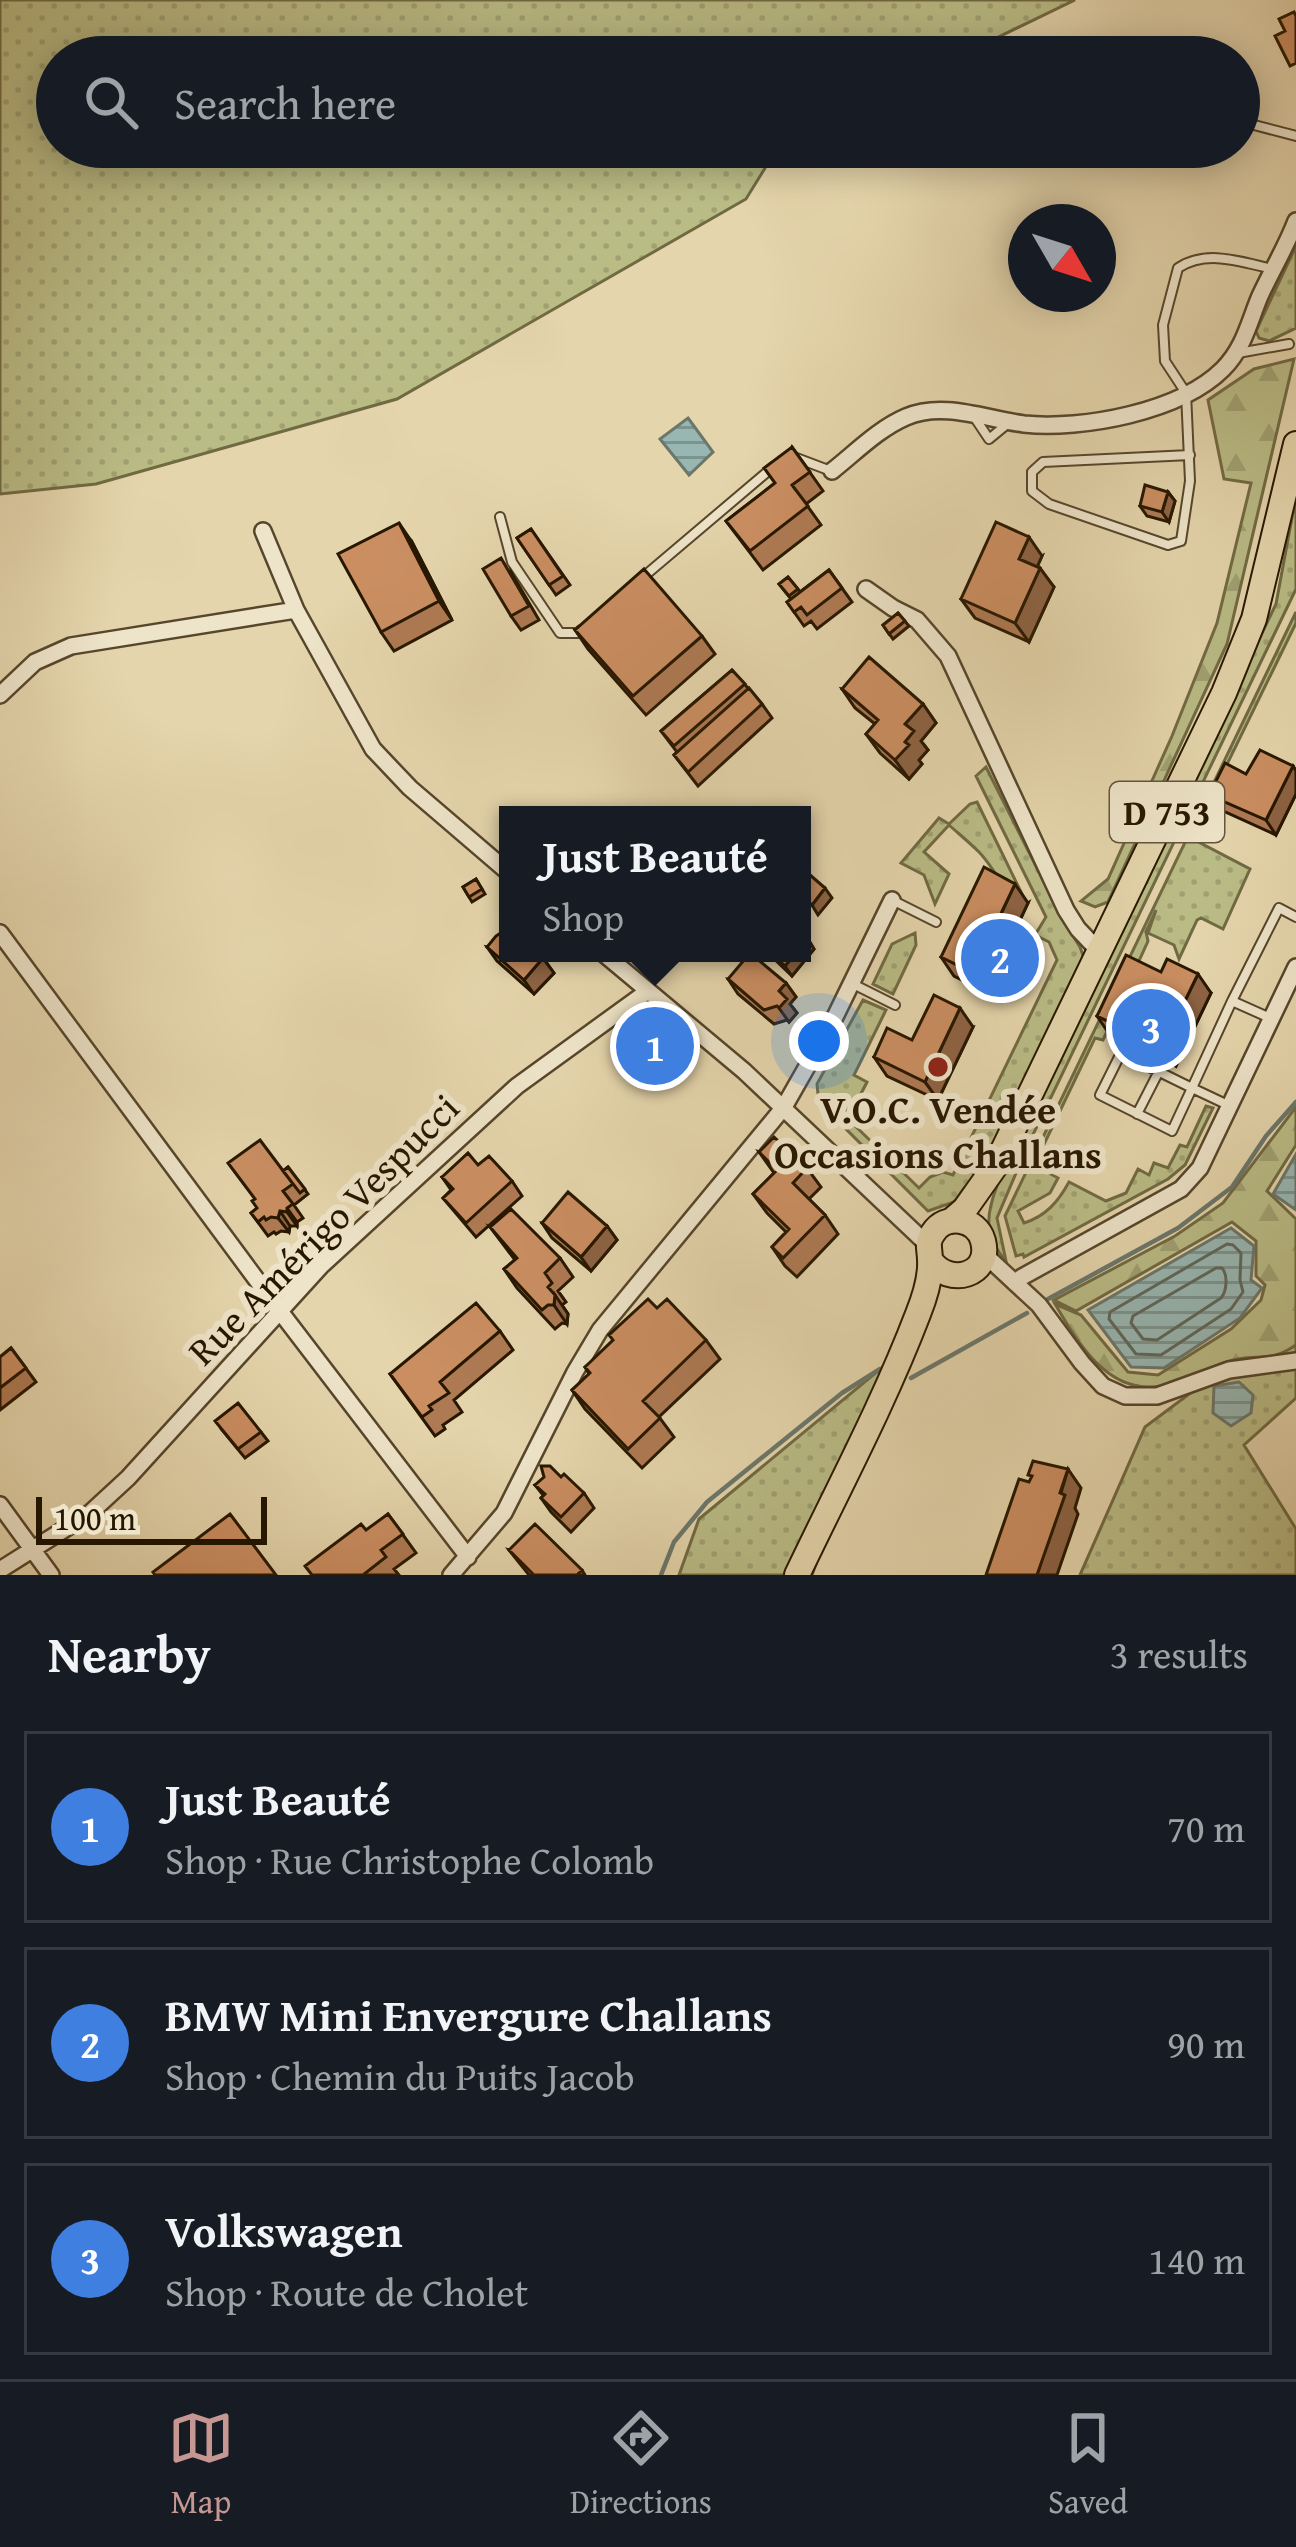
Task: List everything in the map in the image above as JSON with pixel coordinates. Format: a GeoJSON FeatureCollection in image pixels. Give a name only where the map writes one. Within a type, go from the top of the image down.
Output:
{"type":"FeatureCollection","features":[{"type":"Feature","properties":{"kind":"main road","name":"D 753"},"geometry":{"type":"LineString","coordinates":[[797,1575],[900,1360],[923,1303],[936,1238],[965,1209],[996,1165],[1224,693],[1262,592],[1296,444]]}},
{"type":"Feature","properties":{"kind":"main road","name":"D 753"},"geometry":{"type":"LineString","coordinates":[[900,1360],[940,1297],[976,1259],[996,1165]]}},
{"type":"Feature","properties":{"kind":"main road"},"geometry":{"type":"LineString","coordinates":[[968,1223],[976,1259],[942,1273],[936,1238],[968,1223]]}},
{"type":"Feature","properties":{"kind":"street"},"geometry":{"type":"LineString","coordinates":[[832,471],[907,416],[940,411],[1076,425],[1117,419],[1186,393],[1220,372],[1236,353],[1296,221]]}},
{"type":"Feature","properties":{"kind":"street"},"geometry":{"type":"LineString","coordinates":[[263,531],[296,610],[374,748],[410,788],[499,864]]}},
{"type":"Feature","properties":{"kind":"street"},"geometry":{"type":"LineString","coordinates":[[866,589],[917,620],[948,656],[1066,910],[1099,951]]}},
{"type":"Feature","properties":{"kind":"street"},"geometry":{"type":"LineString","coordinates":[[0,695],[35,662],[71,646],[296,610]]}},
{"type":"Feature","properties":{"kind":"street"},"geometry":{"type":"LineString","coordinates":[[451,1575],[504,1513],[600,1330],[784,1107],[892,900]]}},
{"type":"Feature","properties":{"kind":"street"},"geometry":{"type":"LineString","coordinates":[[0,934],[468,1557]]}},
{"type":"Feature","properties":{"kind":"street"},"geometry":{"type":"LineString","coordinates":[[614,962],[784,1107],[902,1221],[936,1238]]}},
{"type":"Feature","properties":{"kind":"street"},"geometry":{"type":"LineString","coordinates":[[1013,1282],[1180,1189],[1200,1168],[1296,968]]}},
{"type":"Feature","properties":{"kind":"street","name":"Rue Amérigo Vespucci"},"geometry":{"type":"LineString","coordinates":[[0,1570],[90,1514],[321,1266],[517,1086],[648,991]]}},
{"type":"Feature","properties":{"kind":"street"},"geometry":{"type":"LineString","coordinates":[[976,1259],[1039,1305],[1102,1386],[1125,1396],[1157,1396],[1229,1370],[1296,1361]]}},
{"type":"Feature","properties":{"kind":"street"},"geometry":{"type":"LineString","coordinates":[[0,1505],[52,1575]]}},
{"type":"Feature","properties":{"kind":"lane"},"geometry":{"type":"LineString","coordinates":[[1260,127],[1296,136]]}},
{"type":"Feature","properties":{"kind":"lane"},"geometry":{"type":"LineString","coordinates":[[1190,454],[1043,462],[1032,472],[1032,491],[1048,504],[1168,545],[1181,541],[1188,511],[1190,454],[1186,393],[1165,361],[1163,325],[1178,268],[1193,258],[1226,258],[1275,269]]}},
{"type":"Feature","properties":{"kind":"lane"},"geometry":{"type":"LineString","coordinates":[[1236,353],[1289,344]]}},
{"type":"Feature","properties":{"kind":"lane"},"geometry":{"type":"LineString","coordinates":[[630,588],[788,454],[832,471]]}},
{"type":"Feature","properties":{"kind":"lane"},"geometry":{"type":"LineString","coordinates":[[500,517],[512,562],[560,633],[578,633],[595,618]]}},
{"type":"Feature","properties":{"kind":"lane"},"geometry":{"type":"LineString","coordinates":[[892,900],[936,922]]}},
{"type":"Feature","properties":{"kind":"lane"},"geometry":{"type":"LineString","coordinates":[[1229,1106],[1192,1088],[1159,1071],[1121,1053],[1100,1095],[1172,1131],[1192,1088],[1232,1001],[1279,908],[1296,916]]}},
{"type":"Feature","properties":{"kind":"lane"},"geometry":{"type":"LineString","coordinates":[[852,984],[895,1005]]}},
{"type":"Feature","properties":{"kind":"lane"},"geometry":{"type":"LineString","coordinates":[[1232,1001],[1271,1018]]}},
{"type":"Feature","properties":{"kind":"lane"},"geometry":{"type":"LineString","coordinates":[[1137,1114],[1159,1071]]}},
{"type":"Feature","properties":{"kind":"green space"},"geometry":{"type":"Polygon","coordinates":[[[0,0],[1075,0],[1000,36],[36,36],[36,168],[765,168],[746,199],[397,399],[96,484],[0,494],[0,0]]]}},
{"type":"Feature","properties":{"kind":"green space"},"geometry":{"type":"Polygon","coordinates":[[[1296,246],[1296,328],[1269,341],[1259,338],[1256,331],[1296,246]]]}},
{"type":"Feature","properties":{"kind":"green space"},"geometry":{"type":"Polygon","coordinates":[[[1294,359],[1227,644],[1108,902],[1095,907],[1081,901],[1108,879],[1217,623],[1251,483],[1224,479],[1208,400],[1254,369],[1294,359]]]}},
{"type":"Feature","properties":{"kind":"green space"},"geometry":{"type":"Polygon","coordinates":[[[1296,496],[1296,589],[1027,1147],[997,1218],[1006,1261],[989,1226],[996,1189],[1276,604],[1296,496]]]}},
{"type":"Feature","properties":{"kind":"green space"},"geometry":{"type":"Polygon","coordinates":[[[1296,612],[1296,623],[1191,838],[1250,869],[1223,929],[1197,920],[1179,959],[1174,945],[1148,933],[1156,910],[1146,932],[1148,941],[1103,1040],[1095,1038],[1034,1165],[1058,1178],[1050,1193],[1018,1211],[1024,1223],[1051,1207],[1069,1182],[1106,1201],[1126,1193],[1138,1169],[1149,1175],[1154,1163],[1168,1168],[1180,1145],[1187,1147],[1206,1106],[1213,1108],[1185,1165],[1168,1179],[1024,1257],[1016,1256],[1005,1216],[1296,612]]]}},
{"type":"Feature","properties":{"kind":"green space"},"geometry":{"type":"Polygon","coordinates":[[[986,767],[1085,961],[980,1178],[954,1202],[928,1211],[830,1113],[817,1084],[863,1000],[886,1010],[854,1075],[867,1082],[848,1119],[919,1188],[943,1172],[953,1175],[1057,960],[1049,942],[1035,935],[1046,917],[976,776],[986,767]]]}},
{"type":"Feature","properties":{"kind":"green space"},"geometry":{"type":"Polygon","coordinates":[[[977,802],[1022,894],[1002,881],[949,825],[924,852],[949,874],[935,904],[924,875],[901,863],[939,818],[949,824],[977,802]]]}},
{"type":"Feature","properties":{"kind":"green space"},"geometry":{"type":"Polygon","coordinates":[[[915,933],[916,945],[893,994],[873,984],[892,944],[915,933]]]}},
{"type":"Feature","properties":{"kind":"green space"},"geometry":{"type":"Polygon","coordinates":[[[1296,1107],[1296,1145],[1267,1191],[1296,1219],[1296,1345],[1271,1356],[1224,1363],[1161,1386],[1142,1387],[1110,1374],[1074,1335],[1055,1304],[1081,1315],[1128,1372],[1158,1375],[1231,1329],[1261,1300],[1265,1285],[1256,1276],[1256,1241],[1232,1222],[1076,1311],[1054,1300],[1175,1236],[1223,1203],[1296,1107]]]}},
{"type":"Feature","properties":{"kind":"green space"},"geometry":{"type":"Polygon","coordinates":[[[1296,1273],[1296,1398],[1244,1445],[1296,1529],[1296,1575],[1080,1575],[1145,1427],[1236,1359],[1296,1273]]]}},
{"type":"Feature","properties":{"kind":"green space"},"geometry":{"type":"Polygon","coordinates":[[[890,1361],[812,1575],[679,1575],[699,1519],[890,1361]]]}},
{"type":"Feature","properties":{"kind":"water"},"geometry":{"type":"Polygon","coordinates":[[[688,418],[713,452],[689,475],[660,439],[688,418]]]}},
{"type":"Feature","properties":{"kind":"water"},"geometry":{"type":"Polygon","coordinates":[[[1296,1154],[1296,1210],[1273,1194],[1296,1154]]]}},
{"type":"Feature","properties":{"kind":"water"},"geometry":{"type":"Polygon","coordinates":[[[1231,1228],[1254,1246],[1251,1280],[1262,1288],[1240,1318],[1164,1368],[1131,1367],[1088,1310],[1231,1228]]]}},
{"type":"Feature","properties":{"kind":"water"},"geometry":{"type":"Polygon","coordinates":[[[1239,1382],[1253,1395],[1251,1413],[1231,1426],[1213,1413],[1214,1386],[1239,1382]]]}},
{"type":"Feature","properties":{"kind":"building"},"geometry":{"type":"Polygon","coordinates":[[[1294,12],[1296,63],[1290,66],[1275,36],[1285,31],[1279,19],[1294,12]]]}},
{"type":"Feature","properties":{"kind":"building"},"geometry":{"type":"Polygon","coordinates":[[[792,447],[810,472],[792,485],[808,506],[750,551],[726,521],[775,483],[764,468],[792,447]]]}},
{"type":"Feature","properties":{"kind":"building"},"geometry":{"type":"Polygon","coordinates":[[[1145,485],[1168,492],[1162,512],[1140,506],[1145,485]]]}},
{"type":"Feature","properties":{"kind":"building"},"geometry":{"type":"Polygon","coordinates":[[[996,522],[1029,537],[1019,559],[1040,568],[1015,623],[961,599],[996,522]]]}},
{"type":"Feature","properties":{"kind":"building"},"geometry":{"type":"Polygon","coordinates":[[[399,523],[439,601],[381,632],[338,554],[399,523]]]}},
{"type":"Feature","properties":{"kind":"building"},"geometry":{"type":"Polygon","coordinates":[[[531,529],[563,576],[549,585],[517,538],[531,529]]]}},
{"type":"Feature","properties":{"kind":"building"},"geometry":{"type":"Polygon","coordinates":[[[501,558],[529,606],[511,616],[483,569],[501,558]]]}},
{"type":"Feature","properties":{"kind":"building"},"geometry":{"type":"Polygon","coordinates":[[[644,569],[702,636],[633,696],[575,630],[644,569]]]}},
{"type":"Feature","properties":{"kind":"building"},"geometry":{"type":"Polygon","coordinates":[[[829,570],[842,588],[807,615],[801,607],[794,612],[787,602],[829,570]]]}},
{"type":"Feature","properties":{"kind":"building"},"geometry":{"type":"Polygon","coordinates":[[[788,577],[798,589],[789,596],[779,584],[788,577]]]}},
{"type":"Feature","properties":{"kind":"building"},"geometry":{"type":"Polygon","coordinates":[[[898,613],[905,621],[889,634],[883,625],[898,613]]]}},
{"type":"Feature","properties":{"kind":"building"},"geometry":{"type":"Polygon","coordinates":[[[869,657],[923,704],[905,724],[914,731],[895,760],[866,734],[878,720],[842,689],[869,657]]]}},
{"type":"Feature","properties":{"kind":"building"},"geometry":{"type":"Polygon","coordinates":[[[732,670],[745,684],[674,746],[661,731],[732,670]]]}},
{"type":"Feature","properties":{"kind":"building"},"geometry":{"type":"Polygon","coordinates":[[[749,688],[762,704],[688,772],[674,755],[749,688]]]}},
{"type":"Feature","properties":{"kind":"building"},"geometry":{"type":"Polygon","coordinates":[[[1260,750],[1293,766],[1266,820],[1209,795],[1225,763],[1246,774],[1260,750]]]}},
{"type":"Feature","properties":{"kind":"building"},"geometry":{"type":"Polygon","coordinates":[[[984,867],[1015,884],[973,973],[941,957],[984,867]]]}},
{"type":"Feature","properties":{"kind":"building"},"geometry":{"type":"Polygon","coordinates":[[[811,876],[825,888],[811,904],[811,876]]]}},
{"type":"Feature","properties":{"kind":"building"},"geometry":{"type":"Polygon","coordinates":[[[476,879],[482,889],[469,897],[463,887],[476,879]]]}},
{"type":"Feature","properties":{"kind":"building"},"geometry":{"type":"Polygon","coordinates":[[[499,934],[499,958],[487,947],[499,934]]]}},
{"type":"Feature","properties":{"kind":"building"},"geometry":{"type":"Polygon","coordinates":[[[1126,955],[1161,972],[1167,959],[1198,974],[1162,1048],[1097,1016],[1126,955]]]}},
{"type":"Feature","properties":{"kind":"building"},"geometry":{"type":"Polygon","coordinates":[[[504,962],[540,962],[524,980],[504,962]]]}},
{"type":"Feature","properties":{"kind":"building"},"geometry":{"type":"Polygon","coordinates":[[[742,962],[761,962],[786,983],[779,991],[787,999],[779,1008],[764,1010],[728,979],[742,962]]]}},
{"type":"Feature","properties":{"kind":"building"},"geometry":{"type":"Polygon","coordinates":[[[934,995],[960,1008],[925,1082],[874,1057],[887,1028],[912,1040],[934,995]]]}},
{"type":"Feature","properties":{"kind":"building"},"geometry":{"type":"Polygon","coordinates":[[[650,1024],[669,1041],[652,1061],[632,1043],[650,1024]]]}},
{"type":"Feature","properties":{"kind":"building"},"geometry":{"type":"Polygon","coordinates":[[[774,1137],[807,1168],[793,1183],[825,1215],[783,1258],[772,1247],[789,1229],[753,1194],[777,1170],[759,1152],[774,1137]]]}},
{"type":"Feature","properties":{"kind":"building"},"geometry":{"type":"Polygon","coordinates":[[[260,1140],[293,1184],[283,1191],[293,1204],[287,1212],[280,1211],[278,1218],[264,1217],[258,1222],[251,1213],[257,1208],[255,1199],[228,1163],[260,1140]]]}},
{"type":"Feature","properties":{"kind":"building"},"geometry":{"type":"Polygon","coordinates":[[[468,1153],[478,1165],[489,1156],[512,1181],[466,1223],[443,1198],[453,1189],[442,1177],[468,1153]]]}},
{"type":"Feature","properties":{"kind":"building"},"geometry":{"type":"Polygon","coordinates":[[[288,1167],[305,1189],[300,1193],[283,1171],[288,1167]]]}},
{"type":"Feature","properties":{"kind":"building"},"geometry":{"type":"Polygon","coordinates":[[[568,1192],[607,1226],[581,1257],[542,1223],[568,1192]]]}},
{"type":"Feature","properties":{"kind":"building"},"geometry":{"type":"Polygon","coordinates":[[[511,1209],[560,1258],[545,1273],[552,1283],[548,1287],[555,1295],[554,1305],[542,1310],[504,1269],[517,1258],[490,1227],[511,1209]]]}},
{"type":"Feature","properties":{"kind":"building"},"geometry":{"type":"Polygon","coordinates":[[[648,1299],[657,1308],[667,1299],[706,1340],[643,1401],[660,1418],[628,1449],[572,1390],[590,1373],[585,1367],[613,1340],[609,1335],[648,1299]]]}},
{"type":"Feature","properties":{"kind":"building"},"geometry":{"type":"Polygon","coordinates":[[[476,1303],[500,1331],[440,1382],[449,1393],[422,1417],[390,1374],[476,1303]]]}},
{"type":"Feature","properties":{"kind":"building"},"geometry":{"type":"Polygon","coordinates":[[[11,1348],[26,1368],[0,1388],[0,1357],[11,1348]]]}},
{"type":"Feature","properties":{"kind":"building"},"geometry":{"type":"Polygon","coordinates":[[[238,1403],[261,1432],[238,1449],[215,1421],[238,1403]]]}},
{"type":"Feature","properties":{"kind":"building"},"geometry":{"type":"Polygon","coordinates":[[[1033,1461],[1068,1469],[1060,1493],[1065,1495],[1037,1575],[986,1575],[1019,1479],[1029,1482],[1033,1461]]]}},
{"type":"Feature","properties":{"kind":"building"},"geometry":{"type":"Polygon","coordinates":[[[541,1466],[550,1466],[561,1477],[564,1474],[584,1493],[561,1517],[535,1485],[544,1477],[541,1466]]]}},
{"type":"Feature","properties":{"kind":"building"},"geometry":{"type":"Polygon","coordinates":[[[230,1514],[276,1575],[155,1575],[153,1572],[230,1514]]]}},
{"type":"Feature","properties":{"kind":"building"},"geometry":{"type":"Polygon","coordinates":[[[388,1514],[403,1534],[381,1550],[386,1557],[363,1575],[312,1575],[305,1566],[361,1524],[366,1530],[388,1514]]]}},
{"type":"Feature","properties":{"kind":"building"},"geometry":{"type":"Polygon","coordinates":[[[535,1524],[582,1570],[577,1575],[534,1575],[509,1550],[535,1524]]]}},
{"type":"Feature","properties":{"kind":"waterway"},"geometry":{"type":"LineString","coordinates":[[1048,1299],[1178,1228],[1232,1187],[1296,1102]]}},
{"type":"Feature","properties":{"kind":"waterway"},"geometry":{"type":"LineString","coordinates":[[911,1378],[1027,1313]]}},
{"type":"Feature","properties":{"kind":"waterway"},"geometry":{"type":"LineString","coordinates":[[661,1575],[674,1542],[707,1502],[842,1393],[880,1369]]}},
{"type":"Feature","properties":{"kind":"place","name":"BMW Mini Envergure Challans"},"geometry":{"type":"Point","coordinates":[1000,958]}},
{"type":"Feature","properties":{"kind":"place","name":"Volkswagen"},"geometry":{"type":"Point","coordinates":[1151,1028]}},
{"type":"Feature","properties":{"kind":"place","name":"Just Beauté"},"geometry":{"type":"Point","coordinates":[655,1046]}},
{"type":"Feature","properties":{"kind":"place","name":"V.O.C. Vendée Occasions Challans"},"geometry":{"type":"Point","coordinates":[938,1067]}}]}
